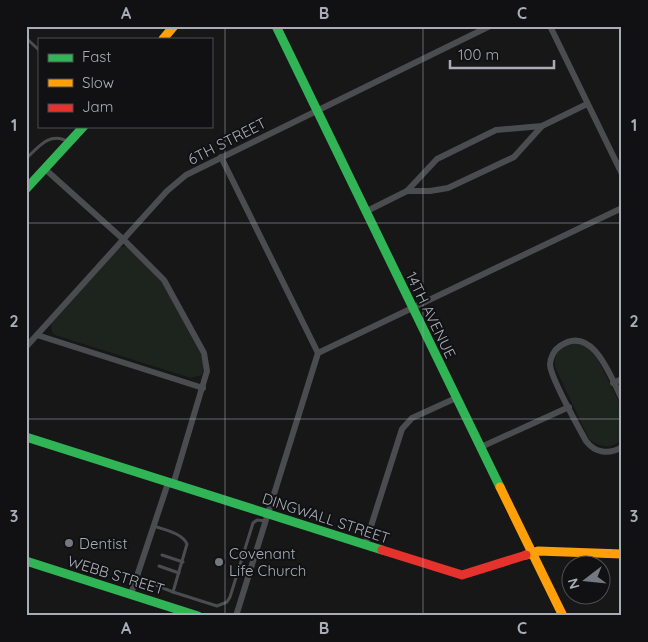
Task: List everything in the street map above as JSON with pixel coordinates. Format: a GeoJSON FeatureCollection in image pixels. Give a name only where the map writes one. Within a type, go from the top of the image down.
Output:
{"type":"FeatureCollection","features":[{"type":"Feature","properties":{"kind":"street"},"geometry":{"type":"LineString","coordinates":[[164,38],[174,26]]}},
{"type":"Feature","properties":{"kind":"street","name":"14TH AVENUE"},"geometry":{"type":"LineString","coordinates":[[276,26],[563,616]]}},
{"type":"Feature","properties":{"kind":"street","name":"6TH STREET"},"geometry":{"type":"LineString","coordinates":[[26,347],[177,181],[221,157],[490,26]]}},
{"type":"Feature","properties":{"kind":"street"},"geometry":{"type":"LineString","coordinates":[[550,26],[622,174]]}},
{"type":"Feature","properties":{"kind":"street"},"geometry":{"type":"LineString","coordinates":[[366,212],[407,191],[434,161],[496,130],[542,126],[587,104]]}},
{"type":"Feature","properties":{"kind":"street"},"geometry":{"type":"LineString","coordinates":[[407,191],[430,191],[448,188],[514,158],[542,126]]}},
{"type":"Feature","properties":{"kind":"street"},"geometry":{"type":"LineString","coordinates":[[26,189],[82,128]]}},
{"type":"Feature","properties":{"kind":"street"},"geometry":{"type":"LineString","coordinates":[[221,157],[318,353],[236,616]]}},
{"type":"Feature","properties":{"kind":"street"},"geometry":{"type":"LineString","coordinates":[[44,169],[124,240],[164,280],[191,325],[207,362],[203,388],[132,594]]}},
{"type":"Feature","properties":{"kind":"street"},"geometry":{"type":"LineString","coordinates":[[318,353],[622,208]]}},
{"type":"Feature","properties":{"kind":"street"},"geometry":{"type":"LineString","coordinates":[[37,335],[203,388]]}},
{"type":"Feature","properties":{"kind":"street"},"geometry":{"type":"LineString","coordinates":[[622,399],[597,352],[588,343],[576,340],[561,345],[552,354],[550,368],[586,441],[593,449],[607,452],[622,447]]}},
{"type":"Feature","properties":{"kind":"street"},"geometry":{"type":"LineString","coordinates":[[613,383],[622,379]]}},
{"type":"Feature","properties":{"kind":"street"},"geometry":{"type":"LineString","coordinates":[[365,545],[402,429],[412,418],[456,398]]}},
{"type":"Feature","properties":{"kind":"street"},"geometry":{"type":"LineString","coordinates":[[481,447],[568,407]]}},
{"type":"Feature","properties":{"kind":"street","name":"DINGWALL STREET"},"geometry":{"type":"LineString","coordinates":[[26,437],[267,517],[462,575],[471,574],[532,553],[549,550],[622,554]]}},
{"type":"Feature","properties":{"kind":"street","name":"WEBB STREET"},"geometry":{"type":"LineString","coordinates":[[26,561],[198,616]]}},
{"type":"Feature","properties":{"kind":"lane"},"geometry":{"type":"LineString","coordinates":[[26,38],[38,49]]}},
{"type":"Feature","properties":{"kind":"lane"},"geometry":{"type":"LineString","coordinates":[[26,159],[45,141],[52,138],[58,137],[69,142]]}},
{"type":"Feature","properties":{"kind":"lane"},"geometry":{"type":"LineString","coordinates":[[153,584],[217,606],[227,602],[253,523],[267,517]]}},
{"type":"Feature","properties":{"kind":"lane"},"geometry":{"type":"LineString","coordinates":[[154,526],[173,532],[185,540],[188,548],[173,592]]}},
{"type":"Feature","properties":{"kind":"lane"},"geometry":{"type":"LineString","coordinates":[[162,555],[183,562]]}},
{"type":"Feature","properties":{"kind":"lane"},"geometry":{"type":"LineString","coordinates":[[158,566],[179,573]]}},
{"type":"Feature","properties":{"kind":"shaded area"},"geometry":{"type":"Polygon","coordinates":[[[127,246],[163,282],[200,353],[205,365],[202,375],[191,378],[55,335],[52,332],[51,323],[119,247],[127,246]]]}},
{"type":"Feature","properties":{"kind":"shaded area"},"geometry":{"type":"Polygon","coordinates":[[[583,342],[595,354],[622,408],[622,440],[614,445],[601,446],[589,439],[555,367],[556,355],[562,348],[583,342]]]}},
{"type":"Feature","properties":{"kind":"traffic: fast"},"geometry":{"type":"LineString","coordinates":[[276,26],[500,487]]}},
{"type":"Feature","properties":{"kind":"traffic: fast"},"geometry":{"type":"LineString","coordinates":[[26,189],[82,128]]}},
{"type":"Feature","properties":{"kind":"traffic: fast"},"geometry":{"type":"LineString","coordinates":[[26,437],[382,550]]}},
{"type":"Feature","properties":{"kind":"traffic: fast"},"geometry":{"type":"LineString","coordinates":[[26,561],[198,616]]}},
{"type":"Feature","properties":{"kind":"traffic: slow"},"geometry":{"type":"LineString","coordinates":[[164,38],[174,26]]}},
{"type":"Feature","properties":{"kind":"traffic: slow"},"geometry":{"type":"LineString","coordinates":[[500,487],[563,616]]}},
{"type":"Feature","properties":{"kind":"traffic: slow"},"geometry":{"type":"LineString","coordinates":[[526,555],[538,551],[622,554]]}},
{"type":"Feature","properties":{"kind":"traffic: jam"},"geometry":{"type":"LineString","coordinates":[[382,550],[462,575],[526,555]]}},
{"type":"Feature","properties":{"kind":"place","name":"Dentist"},"geometry":{"type":"Point","coordinates":[69,543]}},
{"type":"Feature","properties":{"kind":"place","name":"Covenant Life Church"},"geometry":{"type":"Point","coordinates":[219,562]}}]}
